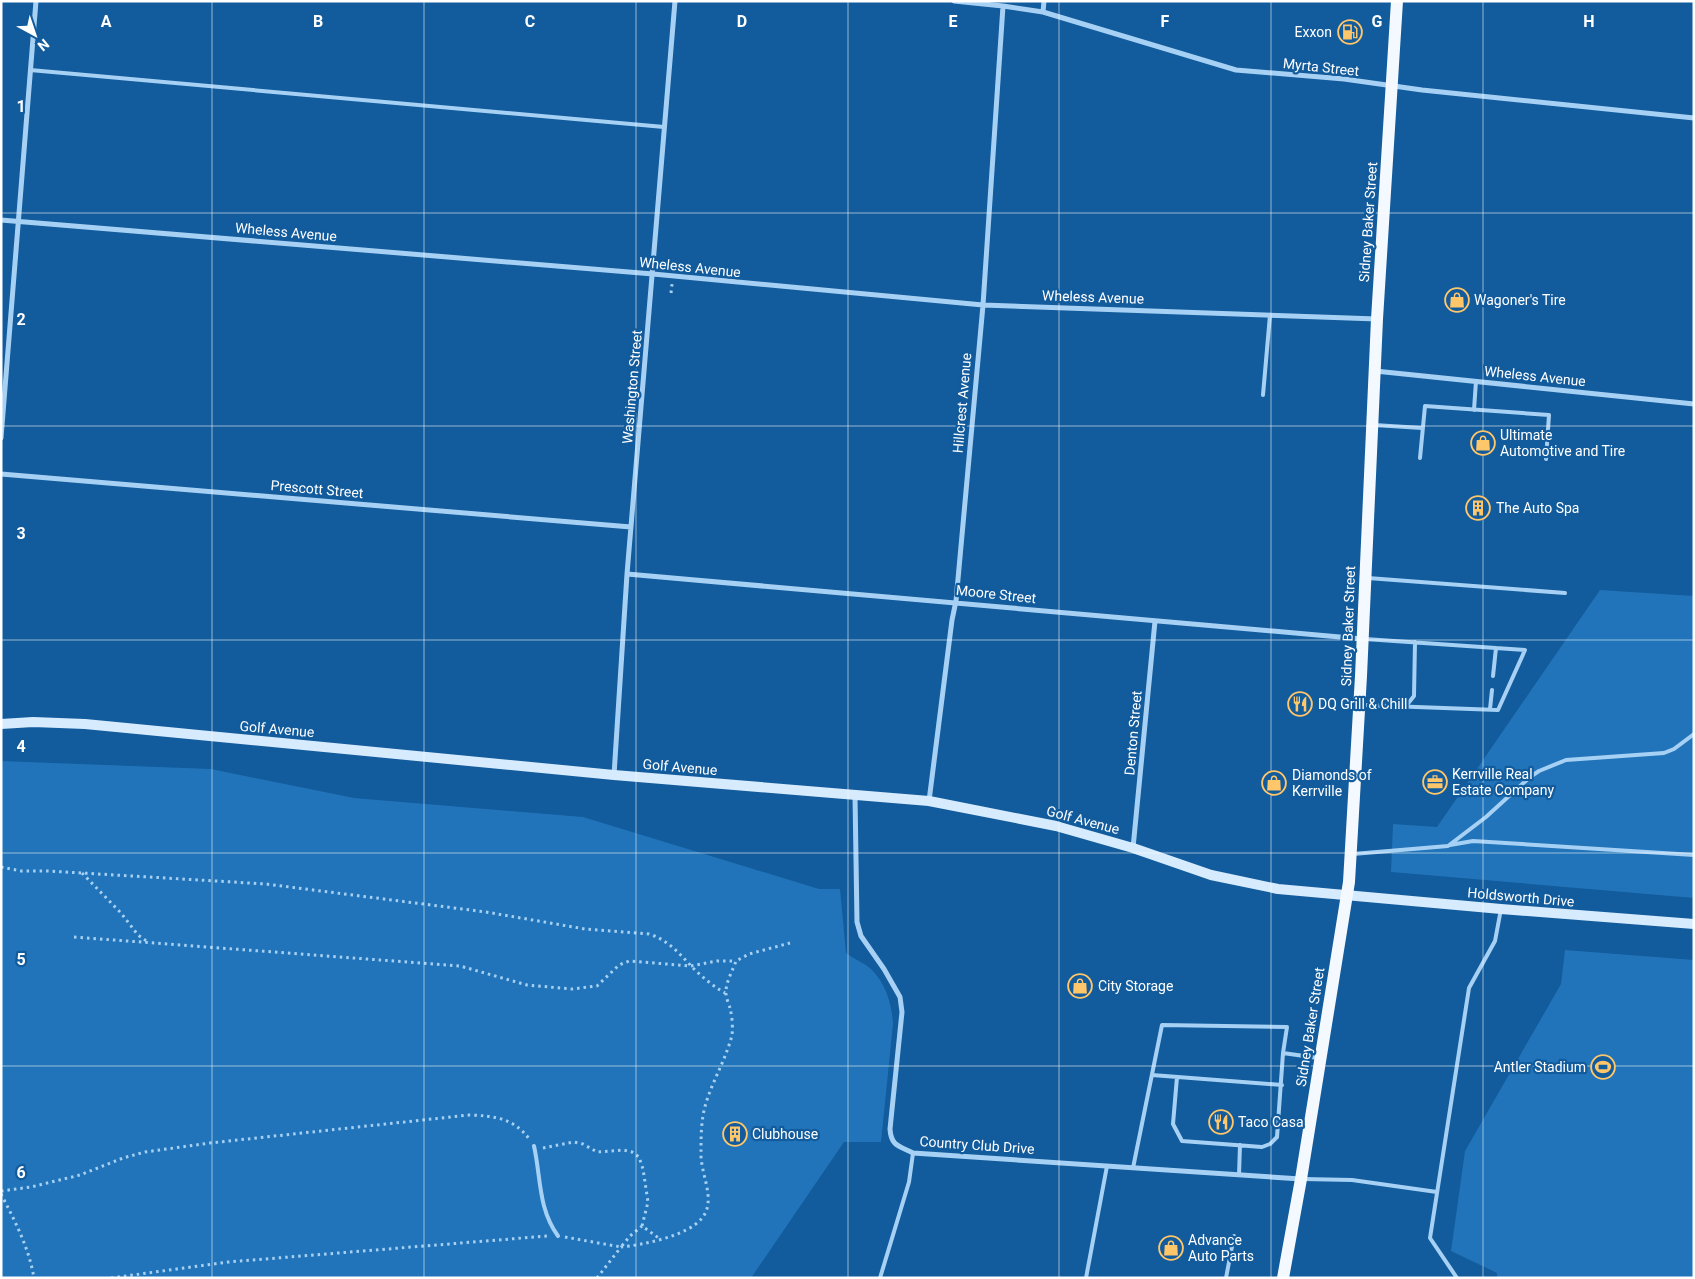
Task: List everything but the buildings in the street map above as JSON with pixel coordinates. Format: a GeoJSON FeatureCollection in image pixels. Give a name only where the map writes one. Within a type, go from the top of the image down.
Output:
{"type":"FeatureCollection","features":[{"type":"Feature","properties":{"kind":"main road","name":"Sidney Baker Street"},"geometry":{"type":"LineString","coordinates":[[1283,1278],[1347,896],[1351,854],[1360,705],[1374,371],[1397,1]]}},
{"type":"Feature","properties":{"kind":"main road","name":"Golf Avenue"},"geometry":{"type":"LineString","coordinates":[[1,724],[33,722],[94,725],[614,775],[929,801],[998,813],[1056,826],[1133,848],[1211,874],[1278,890],[1347,896]]}},
{"type":"Feature","properties":{"kind":"main road","name":"Holdsworth Drive"},"geometry":{"type":"LineString","coordinates":[[1347,896],[1501,910],[1694,924]]}},
{"type":"Feature","properties":{"kind":"street"},"geometry":{"type":"LineString","coordinates":[[1,438],[36,1]]}},
{"type":"Feature","properties":{"kind":"street","name":"Washington Street"},"geometry":{"type":"LineString","coordinates":[[614,775],[627,574],[674,1]]}},
{"type":"Feature","properties":{"kind":"street","name":"Myrta Street"},"geometry":{"type":"LineString","coordinates":[[954,1],[1043,12],[1236,70],[1344,79],[1391,86],[1694,118]]}},
{"type":"Feature","properties":{"kind":"street"},"geometry":{"type":"LineString","coordinates":[[1043,12],[1044,1]]}},
{"type":"Feature","properties":{"kind":"street","name":"Hillcrest Avenue"},"geometry":{"type":"LineString","coordinates":[[929,801],[956,601],[982,305],[1003,6]]}},
{"type":"Feature","properties":{"kind":"street","name":"Wheless Avenue"},"geometry":{"type":"LineString","coordinates":[[1,220],[653,274],[982,305],[1377,319]]}},
{"type":"Feature","properties":{"kind":"street","name":"Wheless Avenue"},"geometry":{"type":"LineString","coordinates":[[1374,371],[1694,404]]}},
{"type":"Feature","properties":{"kind":"street","name":"Prescott Street"},"geometry":{"type":"LineString","coordinates":[[1,474],[631,527]]}},
{"type":"Feature","properties":{"kind":"street","name":"Moore Street"},"geometry":{"type":"LineString","coordinates":[[627,574],[956,601],[1363,639]]}},
{"type":"Feature","properties":{"kind":"street","name":"Denton Street"},"geometry":{"type":"LineString","coordinates":[[1133,848],[1155,621]]}},
{"type":"Feature","properties":{"kind":"street","name":"Country Club Drive"},"geometry":{"type":"LineString","coordinates":[[855,796],[857,922],[861,936],[884,969],[900,997],[902,1012],[891,1138],[895,1144],[913,1153],[1301,1179]]}},
{"type":"Feature","properties":{"kind":"lane"},"geometry":{"type":"LineString","coordinates":[[30,70],[664,127]]}},
{"type":"Feature","properties":{"kind":"lane"},"geometry":{"type":"LineString","coordinates":[[1263,395],[1270,315]]}},
{"type":"Feature","properties":{"kind":"lane"},"geometry":{"type":"LineString","coordinates":[[1474,410],[1476,381]]}},
{"type":"Feature","properties":{"kind":"lane"},"geometry":{"type":"LineString","coordinates":[[1420,458],[1425,406],[1549,415],[1546,459]]}},
{"type":"Feature","properties":{"kind":"lane"},"geometry":{"type":"LineString","coordinates":[[1372,425],[1422,428]]}},
{"type":"Feature","properties":{"kind":"lane"},"geometry":{"type":"LineString","coordinates":[[1365,578],[1565,593]]}},
{"type":"Feature","properties":{"kind":"lane"},"geometry":{"type":"LineString","coordinates":[[1360,705],[1498,710],[1526,650],[1363,639]]}},
{"type":"Feature","properties":{"kind":"lane"},"geometry":{"type":"LineString","coordinates":[[1406,706],[1414,696],[1416,642]]}},
{"type":"Feature","properties":{"kind":"lane"},"geometry":{"type":"LineString","coordinates":[[1493,676],[1496,648]]}},
{"type":"Feature","properties":{"kind":"lane"},"geometry":{"type":"LineString","coordinates":[[1490,709],[1492,690]]}},
{"type":"Feature","properties":{"kind":"lane"},"geometry":{"type":"LineString","coordinates":[[1448,846],[1486,818],[1539,771],[1566,760],[1664,753],[1674,749],[1694,734]]}},
{"type":"Feature","properties":{"kind":"lane"},"geometry":{"type":"LineString","coordinates":[[1351,854],[1448,846],[1473,841],[1694,855]]}},
{"type":"Feature","properties":{"kind":"lane"},"geometry":{"type":"LineString","coordinates":[[1458,1278],[1430,1238],[1469,988],[1495,941],[1501,910]]}},
{"type":"Feature","properties":{"kind":"lane"},"geometry":{"type":"LineString","coordinates":[[1133,1168],[1162,1024],[1287,1027],[1283,1053],[1277,1137],[1270,1144],[1262,1147],[1240,1146],[1182,1140],[1174,1124],[1177,1077]]}},
{"type":"Feature","properties":{"kind":"lane"},"geometry":{"type":"LineString","coordinates":[[1283,1053],[1321,1058]]}},
{"type":"Feature","properties":{"kind":"lane"},"geometry":{"type":"LineString","coordinates":[[1152,1075],[1282,1085]]}},
{"type":"Feature","properties":{"kind":"lane"},"geometry":{"type":"LineString","coordinates":[[534,1146],[542,1201],[551,1226],[558,1236]]}},
{"type":"Feature","properties":{"kind":"lane"},"geometry":{"type":"LineString","coordinates":[[1238,1175],[1240,1146]]}},
{"type":"Feature","properties":{"kind":"lane"},"geometry":{"type":"LineString","coordinates":[[880,1278],[909,1182],[913,1153]]}},
{"type":"Feature","properties":{"kind":"lane"},"geometry":{"type":"LineString","coordinates":[[1086,1278],[1107,1166]]}},
{"type":"Feature","properties":{"kind":"lane"},"geometry":{"type":"LineString","coordinates":[[1301,1179],[1352,1180],[1437,1192]]}},
{"type":"Feature","properties":{"kind":"lane"},"geometry":{"type":"LineString","coordinates":[[1226,1278],[1234,1236]]}},
{"type":"Feature","properties":{"kind":"path"},"geometry":{"type":"LineString","coordinates":[[1,867],[21,870],[266,884],[486,912],[585,929],[650,934],[672,945],[691,966],[711,984],[726,994]]}},
{"type":"Feature","properties":{"kind":"path"},"geometry":{"type":"LineString","coordinates":[[82,873],[121,913],[138,935],[149,943]]}},
{"type":"Feature","properties":{"kind":"path"},"geometry":{"type":"LineString","coordinates":[[74,937],[460,966],[528,985],[572,989],[597,986],[619,965],[629,961],[691,966],[717,961],[736,961],[749,954],[790,943]]}},
{"type":"Feature","properties":{"kind":"path"},"geometry":{"type":"LineString","coordinates":[[111,1278],[228,1262],[558,1236],[620,1247],[646,1244],[690,1228],[703,1218],[708,1204],[709,1190],[702,1173],[700,1156],[701,1132],[706,1104],[728,1050],[732,1032],[730,1009],[726,994],[736,961]]}},
{"type":"Feature","properties":{"kind":"path"},"geometry":{"type":"LineString","coordinates":[[34,1278],[31,1261],[19,1229],[1,1193],[80,1175],[123,1158],[145,1152],[469,1114],[492,1116],[515,1124],[524,1131],[534,1146],[542,1149],[574,1142],[583,1144],[597,1152],[623,1150],[632,1152],[639,1157],[643,1169],[648,1202],[642,1226],[620,1247],[597,1278]]}},
{"type":"Feature","properties":{"kind":"path"},"geometry":{"type":"LineString","coordinates":[[642,1226],[660,1239]]}},
{"type":"Feature","properties":{"kind":"shaded area"},"geometry":{"type":"Polygon","coordinates":[[[1600,590],[1694,596],[1694,898],[1391,872],[1393,824],[1437,827],[1600,590]]]}},
{"type":"Feature","properties":{"kind":"shaded area"},"geometry":{"type":"Polygon","coordinates":[[[1,761],[211,769],[354,798],[583,817],[819,889],[840,889],[846,953],[866,965],[877,976],[885,988],[891,1010],[893,1024],[881,1142],[844,1142],[751,1278],[1,1278],[1,761]]]}},
{"type":"Feature","properties":{"kind":"shaded area","name":"Antler Stadium"},"geometry":{"type":"Polygon","coordinates":[[[1565,950],[1694,960],[1694,1278],[1497,1278],[1497,1273],[1451,1251],[1465,1151],[1561,984],[1565,950]]]}},
{"type":"Feature","properties":{"kind":"place","name":"Exxon"},"geometry":{"type":"Point","coordinates":[1350,32]}},
{"type":"Feature","properties":{"kind":"place","name":"Wagoner's Tire"},"geometry":{"type":"Point","coordinates":[1457,300]}},
{"type":"Feature","properties":{"kind":"place","name":"Ultimate Automotive and Tire"},"geometry":{"type":"Point","coordinates":[1483,443]}},
{"type":"Feature","properties":{"kind":"place","name":"The Auto Spa"},"geometry":{"type":"Point","coordinates":[1478,508]}},
{"type":"Feature","properties":{"kind":"place","name":"DQ Grill & Chill"},"geometry":{"type":"Point","coordinates":[1300,704]}},
{"type":"Feature","properties":{"kind":"place","name":"Kerrville Real Estate Company"},"geometry":{"type":"Point","coordinates":[1435,782]}},
{"type":"Feature","properties":{"kind":"place","name":"Diamonds of Kerrville"},"geometry":{"type":"Point","coordinates":[1274,783]}},
{"type":"Feature","properties":{"kind":"place","name":"City Storage"},"geometry":{"type":"Point","coordinates":[1080,986]}},
{"type":"Feature","properties":{"kind":"place","name":"Antler Stadium"},"geometry":{"type":"Point","coordinates":[1603,1067]}},
{"type":"Feature","properties":{"kind":"place","name":"Taco Casa"},"geometry":{"type":"Point","coordinates":[1221,1122]}},
{"type":"Feature","properties":{"kind":"place","name":"Clubhouse"},"geometry":{"type":"Point","coordinates":[735,1134]}},
{"type":"Feature","properties":{"kind":"place","name":"Advance Auto Parts"},"geometry":{"type":"Point","coordinates":[1171,1248]}}]}
